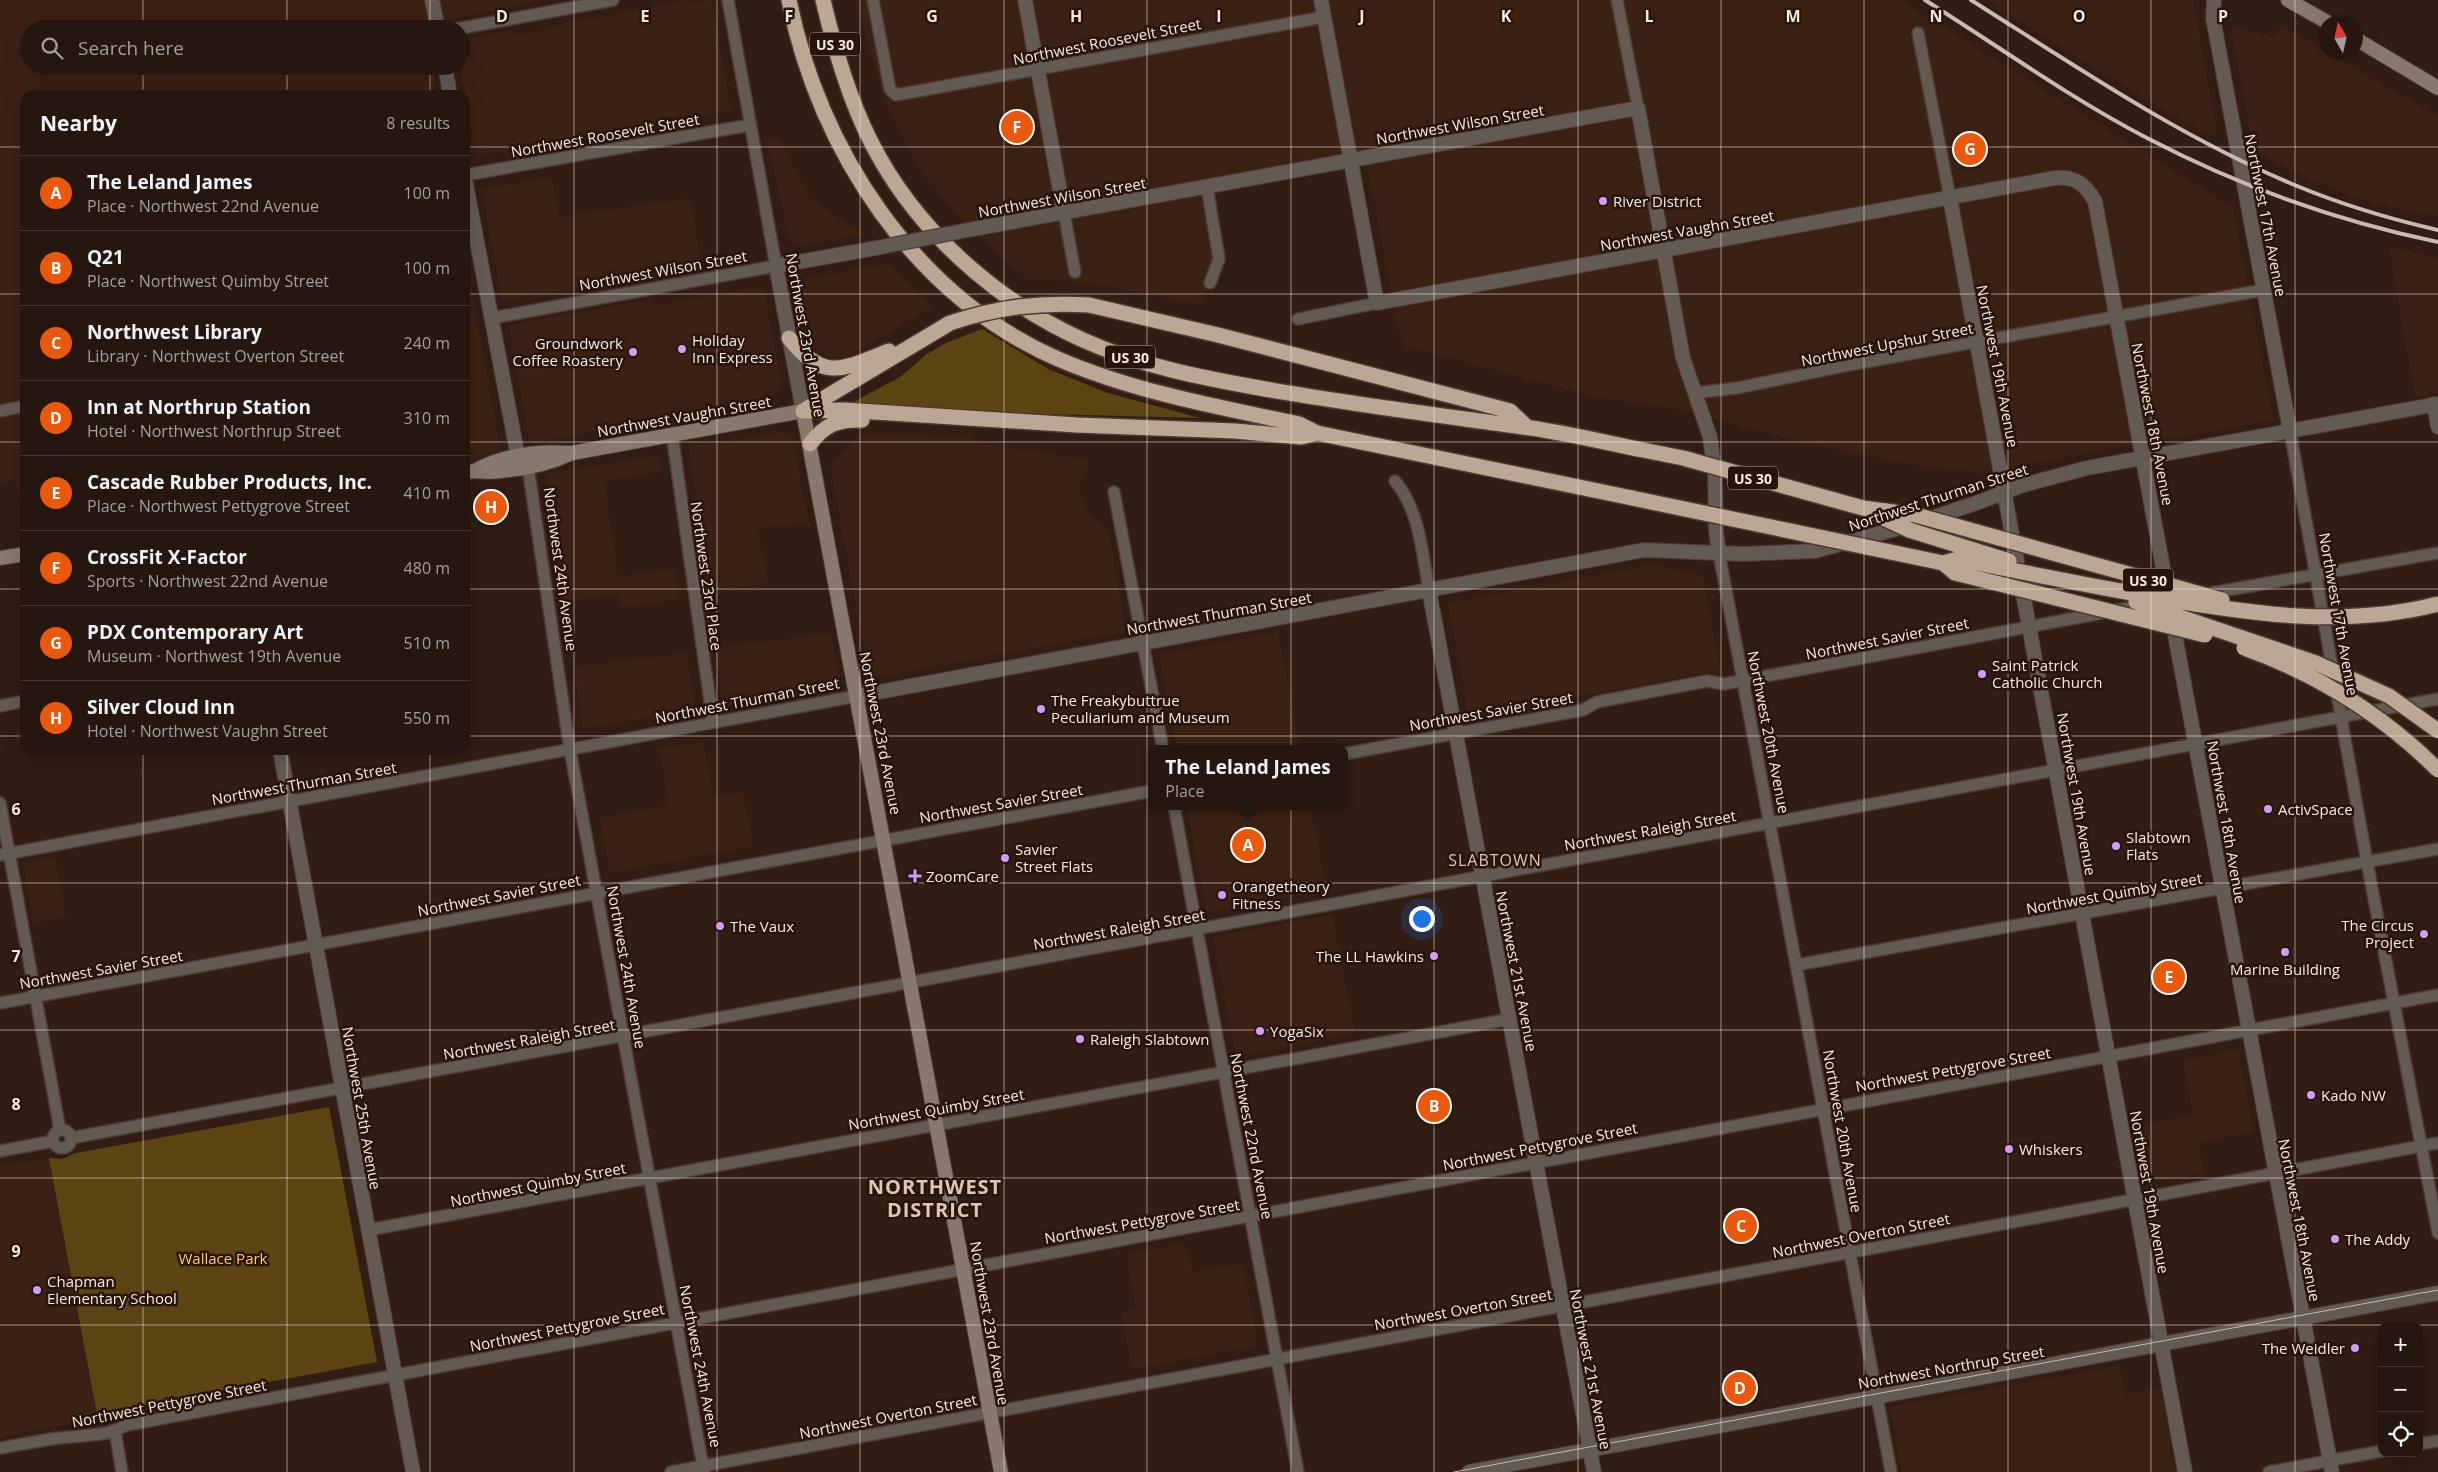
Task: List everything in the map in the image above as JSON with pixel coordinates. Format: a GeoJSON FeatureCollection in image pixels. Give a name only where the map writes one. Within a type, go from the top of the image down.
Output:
{"type":"FeatureCollection","features":[{"type":"Feature","properties":{"kind":"highway","name":"US 30"},"geometry":{"type":"LineString","coordinates":[[789,0],[807,69],[846,158],[865,190],[893,228],[943,282],[1009,332],[1056,358],[1089,371],[1170,396],[1299,424],[1316,433],[1943,563],[1958,559],[2090,586],[2279,616],[2307,618],[2372,616],[2438,602]]}},
{"type":"Feature","properties":{"kind":"highway","name":"US 30"},"geometry":{"type":"LineString","coordinates":[[823,0],[838,55],[861,120],[888,170],[927,224],[959,257],[991,284],[1026,309],[1082,340],[1181,372],[1391,410],[1527,427],[1683,458],[1862,508],[1916,515],[2217,599],[2277,611],[2327,615],[2357,614],[2397,610],[2438,602]]}},
{"type":"Feature","properties":{"kind":"highway"},"geometry":{"type":"LineString","coordinates":[[803,411],[950,322],[1012,306],[1046,303],[1088,305],[1269,348],[1510,411],[1527,427]]}},
{"type":"Feature","properties":{"kind":"highway"},"geometry":{"type":"LineString","coordinates":[[790,338],[808,360],[820,365],[837,368],[843,368],[921,340]]}},
{"type":"Feature","properties":{"kind":"highway"},"geometry":{"type":"LineString","coordinates":[[803,411],[844,410],[1210,430],[1301,437],[1316,433]]}},
{"type":"Feature","properties":{"kind":"highway"},"geometry":{"type":"LineString","coordinates":[[810,444],[828,425],[844,420],[928,422],[982,419]]}},
{"type":"Feature","properties":{"kind":"highway"},"geometry":{"type":"LineString","coordinates":[[1862,508],[1909,530],[2144,605],[2316,663],[2389,696],[2438,731]]}},
{"type":"Feature","properties":{"kind":"highway"},"geometry":{"type":"LineString","coordinates":[[1943,563],[1955,573],[2166,624],[2229,643],[2280,662],[2315,679],[2384,721],[2416,747],[2438,770]]}},
{"type":"Feature","properties":{"kind":"main road"},"geometry":{"type":"LineString","coordinates":[[2288,0],[2318,17]]}},
{"type":"Feature","properties":{"kind":"main road"},"geometry":{"type":"LineString","coordinates":[[2363,43],[2438,88]]}},
{"type":"Feature","properties":{"kind":"main road","name":"Northwest Vaughn Street"},"geometry":{"type":"LineString","coordinates":[[471,471],[498,472],[546,452],[572,453],[803,411]]}},
{"type":"Feature","properties":{"kind":"main road","name":"Northwest 23rd Avenue"},"geometry":{"type":"LineString","coordinates":[[803,411],[1001,1472]]}},
{"type":"Feature","properties":{"kind":"main road"},"geometry":{"type":"LineString","coordinates":[[0,558],[20,555]]}},
{"type":"Feature","properties":{"kind":"street"},"geometry":{"type":"LineString","coordinates":[[432,0],[436,20]]}},
{"type":"Feature","properties":{"kind":"street"},"geometry":{"type":"LineString","coordinates":[[470,26],[580,3],[613,0]]}},
{"type":"Feature","properties":{"kind":"street","name":"Northwest 23rd Avenue"},"geometry":{"type":"LineString","coordinates":[[728,0],[803,411]]}},
{"type":"Feature","properties":{"kind":"street","name":"Northwest Roosevelt Street"},"geometry":{"type":"LineString","coordinates":[[872,0],[890,89],[896,95],[1324,17]]}},
{"type":"Feature","properties":{"kind":"street"},"geometry":{"type":"LineString","coordinates":[[1025,0],[1075,272]]}},
{"type":"Feature","properties":{"kind":"street"},"geometry":{"type":"LineString","coordinates":[[1321,0],[1377,303]]}},
{"type":"Feature","properties":{"kind":"street","name":"Northwest 20th Avenue"},"geometry":{"type":"LineString","coordinates":[[1617,0],[1683,358],[1710,437],[1713,455],[1716,532],[1719,553],[1848,1253],[1891,1472]]}},
{"type":"Feature","properties":{"kind":"street","name":"Northwest 17th Avenue"},"geometry":{"type":"LineString","coordinates":[[2214,0],[2213,18],[2290,431],[2367,862],[2438,1233]]}},
{"type":"Feature","properties":{"kind":"street","name":"Northwest 19th Avenue"},"geometry":{"type":"LineString","coordinates":[[1918,33],[2005,492],[2185,1472]]}},
{"type":"Feature","properties":{"kind":"street"},"geometry":{"type":"LineString","coordinates":[[447,75],[449,90]]}},
{"type":"Feature","properties":{"kind":"street","name":"Northwest Wilson Street"},"geometry":{"type":"LineString","coordinates":[[492,318],[1638,108]]}},
{"type":"Feature","properties":{"kind":"street","name":"Northwest Roosevelt Street"},"geometry":{"type":"LineString","coordinates":[[470,176],[750,125]]}},
{"type":"Feature","properties":{"kind":"street","name":"Northwest Vaughn Street"},"geometry":{"type":"LineString","coordinates":[[1298,319],[2055,178],[2070,178],[2080,182]]}},
{"type":"Feature","properties":{"kind":"street","name":"Northwest 18th Avenue"},"geometry":{"type":"LineString","coordinates":[[2080,182],[2095,201],[2331,1466]]}},
{"type":"Feature","properties":{"kind":"street"},"geometry":{"type":"LineString","coordinates":[[1207,187],[1220,259],[1210,283]]}},
{"type":"Feature","properties":{"kind":"street","name":"Northwest 24th Avenue"},"geometry":{"type":"LineString","coordinates":[[470,203],[523,462],[570,750],[704,1469]]}},
{"type":"Feature","properties":{"kind":"street","name":"Northwest Upshur Street"},"geometry":{"type":"LineString","coordinates":[[1694,393],[1737,388],[1849,365],[2264,290]]}},
{"type":"Feature","properties":{"kind":"street"},"geometry":{"type":"LineString","coordinates":[[2436,404],[2438,427]]}},
{"type":"Feature","properties":{"kind":"street","name":"Northwest Thurman Street"},"geometry":{"type":"LineString","coordinates":[[5,854],[1644,550],[1779,554],[1815,551],[1914,524],[2054,476],[2436,404]]}},
{"type":"Feature","properties":{"kind":"street"},"geometry":{"type":"LineString","coordinates":[[0,411],[20,407]]}},
{"type":"Feature","properties":{"kind":"street","name":"Northwest 23rd Place"},"geometry":{"type":"LineString","coordinates":[[672,434],[713,722]]}},
{"type":"Feature","properties":{"kind":"street","name":"Northwest 21st Avenue"},"geometry":{"type":"LineString","coordinates":[[1395,481],[1408,501],[1418,528],[1594,1472]]}},
{"type":"Feature","properties":{"kind":"street"},"geometry":{"type":"LineString","coordinates":[[1114,492],[1163,745]]}},
{"type":"Feature","properties":{"kind":"street","name":"Northwest Savier Street"},"geometry":{"type":"LineString","coordinates":[[1348,753],[1583,710],[1597,702],[1707,682],[1724,684],[2029,626],[2438,552]]}},
{"type":"Feature","properties":{"kind":"street","name":"Northwest Raleigh Street"},"geometry":{"type":"LineString","coordinates":[[71,1138],[624,1037],[910,982],[2438,699]]}},
{"type":"Feature","properties":{"kind":"street"},"geometry":{"type":"LineString","coordinates":[[0,706],[20,702]]}},
{"type":"Feature","properties":{"kind":"street","name":"Northwest 25th Avenue"},"geometry":{"type":"LineString","coordinates":[[281,755],[413,1472]]}},
{"type":"Feature","properties":{"kind":"street","name":"Northwest Savier Street"},"geometry":{"type":"LineString","coordinates":[[0,1003],[1148,792]]}},
{"type":"Feature","properties":{"kind":"street"},"geometry":{"type":"LineString","coordinates":[[0,803],[5,854],[36,996],[60,1130]]}},
{"type":"Feature","properties":{"kind":"street","name":"Northwest 22nd Avenue"},"geometry":{"type":"LineString","coordinates":[[1175,810],[1298,1472]]}},
{"type":"Feature","properties":{"kind":"street","name":"Northwest Quimby Street"},"geometry":{"type":"LineString","coordinates":[[1796,965],[2438,849]]}},
{"type":"Feature","properties":{"kind":"street","name":"Northwest Pettygrove Street"},"geometry":{"type":"LineString","coordinates":[[0,1448],[115,1431],[127,1425],[676,1321],[2438,995]]}},
{"type":"Feature","properties":{"kind":"street","name":"Northwest Quimby Street"},"geometry":{"type":"LineString","coordinates":[[368,1230],[1510,1019]]}},
{"type":"Feature","properties":{"kind":"street"},"geometry":{"type":"LineString","coordinates":[[60,1130],[67,1131],[71,1138],[69,1145],[64,1148],[58,1148],[53,1142],[54,1133],[60,1130]]}},
{"type":"Feature","properties":{"kind":"street"},"geometry":{"type":"LineString","coordinates":[[0,1151],[53,1142]]}},
{"type":"Feature","properties":{"kind":"street","name":"Northwest Overton Street"},"geometry":{"type":"LineString","coordinates":[[671,1472],[704,1469],[1276,1358],[2438,1144]]}},
{"type":"Feature","properties":{"kind":"street","name":"Northwest Northrup Street"},"geometry":{"type":"LineString","coordinates":[[1469,1472],[2438,1293]]}},
{"type":"Feature","properties":{"kind":"street"},"geometry":{"type":"LineString","coordinates":[[115,1431],[122,1472]]}},
{"type":"Feature","properties":{"kind":"street"},"geometry":{"type":"LineString","coordinates":[[2423,1443],[2438,1441]]}},
{"type":"Feature","properties":{"kind":"street"},"geometry":{"type":"LineString","coordinates":[[2269,1472],[2331,1466],[2378,1452]]}},
{"type":"Feature","properties":{"kind":"shaded area"},"geometry":{"type":"Polygon","coordinates":[[[0,0],[543,0],[445,20],[20,20],[20,75],[434,75],[436,90],[20,90],[20,507],[16,480],[0,483],[0,0]]]}},
{"type":"Feature","properties":{"kind":"shaded area"},"geometry":{"type":"Polygon","coordinates":[[[689,0],[690,3],[712,0],[731,110],[476,156],[470,122],[470,90],[464,90],[462,75],[470,75],[470,38],[512,31],[513,35],[561,27],[561,24],[689,0]]]}},
{"type":"Feature","properties":{"kind":"shaded area"},"geometry":{"type":"Polygon","coordinates":[[[855,0],[1901,0],[2233,208],[2273,420],[1980,472],[1921,466],[1811,444],[1675,409],[1593,396],[1405,346],[1399,334],[1366,158],[1206,186],[1218,258],[1201,305],[1087,282],[1027,280],[958,216],[924,176],[894,121],[883,96],[855,0]]]}},
{"type":"Feature","properties":{"kind":"shaded area"},"geometry":{"type":"Polygon","coordinates":[[[1986,0],[2193,0],[2218,138],[2174,117],[1986,0]]]}},
{"type":"Feature","properties":{"kind":"shaded area"},"geometry":{"type":"Polygon","coordinates":[[[2281,25],[2318,47],[2318,60],[2341,60],[2438,117],[2438,216],[2405,211],[2352,196],[2308,178],[2253,151],[2231,26],[2274,37],[2281,25]]]}},
{"type":"Feature","properties":{"kind":"shaded area"},"geometry":{"type":"Polygon","coordinates":[[[779,138],[812,201],[864,234],[804,245],[792,242],[789,238],[767,139],[779,138]]]}},
{"type":"Feature","properties":{"kind":"shaded area"},"geometry":{"type":"Polygon","coordinates":[[[552,177],[559,217],[690,198],[701,264],[502,301],[482,189],[552,177]]]}},
{"type":"Feature","properties":{"kind":"shaded area"},"geometry":{"type":"Polygon","coordinates":[[[2389,247],[2438,258],[2438,393],[2415,397],[2389,247]]]}},
{"type":"Feature","properties":{"kind":"shaded area"},"geometry":{"type":"Polygon","coordinates":[[[888,263],[933,307],[846,357],[828,356],[815,348],[809,339],[801,291],[803,283],[809,279],[888,263]]]}},
{"type":"Feature","properties":{"kind":"shaded area"},"geometry":{"type":"Polygon","coordinates":[[[470,279],[501,454],[470,460],[470,279]]]}},
{"type":"Feature","properties":{"kind":"shaded area"},"geometry":{"type":"Polygon","coordinates":[[[759,287],[764,291],[781,382],[779,390],[774,396],[532,443],[529,441],[509,325],[653,299],[654,306],[759,287]]]}},
{"type":"Feature","properties":{"kind":"shaded area"},"geometry":{"type":"Polygon","coordinates":[[[780,432],[789,435],[793,441],[808,521],[758,529],[768,583],[708,591],[689,447],[780,432]]]}},
{"type":"Feature","properties":{"kind":"shaded area"},"geometry":{"type":"Polygon","coordinates":[[[860,434],[967,437],[984,444],[1090,460],[1079,488],[1082,502],[1090,515],[1108,531],[1126,631],[869,678],[830,464],[860,434]]]}},
{"type":"Feature","properties":{"kind":"shaded area"},"geometry":{"type":"Polygon","coordinates":[[[659,456],[661,472],[604,480],[618,577],[674,569],[679,599],[622,607],[620,594],[564,601],[546,474],[659,456]]]}},
{"type":"Feature","properties":{"kind":"shaded area"},"geometry":{"type":"Polygon","coordinates":[[[1646,566],[1663,566],[1680,572],[1703,576],[1720,670],[1469,717],[1448,603],[1646,566]]]}},
{"type":"Feature","properties":{"kind":"shaded area"},"geometry":{"type":"Polygon","coordinates":[[[1278,632],[1300,745],[1176,745],[1159,655],[1278,632]]]}},
{"type":"Feature","properties":{"kind":"shaded area"},"geometry":{"type":"Polygon","coordinates":[[[831,633],[840,686],[723,707],[715,648],[831,633]]]}},
{"type":"Feature","properties":{"kind":"shaded area"},"geometry":{"type":"Polygon","coordinates":[[[687,653],[695,709],[583,729],[574,667],[687,653]]]}},
{"type":"Feature","properties":{"kind":"shaded area"},"geometry":{"type":"Polygon","coordinates":[[[703,742],[713,797],[743,792],[753,846],[610,873],[600,818],[669,805],[659,749],[703,742]]]}},
{"type":"Feature","properties":{"kind":"shaded area"},"geometry":{"type":"Polygon","coordinates":[[[1188,810],[1312,810],[1326,890],[1207,912],[1188,810]]]}},
{"type":"Feature","properties":{"kind":"shaded area"},"geometry":{"type":"Polygon","coordinates":[[[55,857],[66,917],[34,923],[23,863],[55,857]]]}},
{"type":"Feature","properties":{"kind":"shaded area"},"geometry":{"type":"Polygon","coordinates":[[[1332,915],[1355,1033],[1236,1056],[1213,937],[1332,915]]]}},
{"type":"Feature","properties":{"kind":"shaded area"},"geometry":{"type":"Polygon","coordinates":[[[2238,1050],[2253,1132],[2199,1142],[2204,1173],[2146,1183],[2135,1126],[2193,1115],[2183,1060],[2238,1050]]]}},
{"type":"Feature","properties":{"kind":"shaded area","name":"Chapman Elementary School"},"geometry":{"type":"Polygon","coordinates":[[[49,1158],[98,1418],[0,1437],[0,1167],[49,1158]]]}},
{"type":"Feature","properties":{"kind":"shaded area"},"geometry":{"type":"Polygon","coordinates":[[[1185,1244],[1193,1272],[1243,1263],[1258,1346],[1132,1369],[1121,1312],[1136,1309],[1126,1254],[1185,1244]]]}},
{"type":"Feature","properties":{"kind":"shaded area"},"geometry":{"type":"Polygon","coordinates":[[[2120,1366],[2125,1394],[2162,1388],[2175,1472],[1902,1472],[1890,1407],[2120,1366]]]}},
{"type":"Feature","properties":{"kind":"green space"},"geometry":{"type":"Polygon","coordinates":[[[982,329],[1048,369],[1108,393],[1200,418],[849,409],[848,405],[900,377],[927,354],[946,343],[982,329]]]}},
{"type":"Feature","properties":{"kind":"green space","name":"Wallace Park"},"geometry":{"type":"Polygon","coordinates":[[[329,1107],[377,1362],[97,1414],[49,1158],[62,1159],[76,1153],[329,1107]]]}},
{"type":"Feature","properties":{"kind":"tram line"},"geometry":{"type":"LineString","coordinates":[[1454,1472],[2438,1290]]}},
{"type":"Feature","properties":{"kind":"railway"},"geometry":{"type":"LineString","coordinates":[[1925,0],[2090,106],[2147,138],[2217,172],[2325,213],[2438,242]]}},
{"type":"Feature","properties":{"kind":"railway"},"geometry":{"type":"LineString","coordinates":[[1971,0],[2130,100],[2171,124],[2254,167],[2314,193],[2349,205],[2438,230]]}},
{"type":"Feature","properties":{"kind":"place","name":"CrossFit X-Factor"},"geometry":{"type":"Point","coordinates":[1017,127]}},
{"type":"Feature","properties":{"kind":"place","name":"PDX Contemporary Art"},"geometry":{"type":"Point","coordinates":[1970,149]}},
{"type":"Feature","properties":{"kind":"place","name":"River District"},"geometry":{"type":"Point","coordinates":[1603,201]}},
{"type":"Feature","properties":{"kind":"place","name":"Holiday Inn Express"},"geometry":{"type":"Point","coordinates":[682,349]}},
{"type":"Feature","properties":{"kind":"place","name":"Groundwork Coffee Roastery"},"geometry":{"type":"Point","coordinates":[633,352]}},
{"type":"Feature","properties":{"kind":"place","name":"Silver Cloud Inn"},"geometry":{"type":"Point","coordinates":[491,507]}},
{"type":"Feature","properties":{"kind":"place","name":"Saint Patrick Catholic Church"},"geometry":{"type":"Point","coordinates":[1982,674]}},
{"type":"Feature","properties":{"kind":"place","name":"The Freakybuttrue Peculiarium and Museum"},"geometry":{"type":"Point","coordinates":[1041,709]}},
{"type":"Feature","properties":{"kind":"place","name":"ActivSpace"},"geometry":{"type":"Point","coordinates":[2268,809]}},
{"type":"Feature","properties":{"kind":"place","name":"The Leland James"},"geometry":{"type":"Point","coordinates":[1248,845]}},
{"type":"Feature","properties":{"kind":"place","name":"Slabtown Flats"},"geometry":{"type":"Point","coordinates":[2116,846]}},
{"type":"Feature","properties":{"kind":"place","name":"Savier Street Flats"},"geometry":{"type":"Point","coordinates":[1005,858]}},
{"type":"Feature","properties":{"kind":"place","name":"ZoomCare"},"geometry":{"type":"Point","coordinates":[915,876]}},
{"type":"Feature","properties":{"kind":"place","name":"Orangetheory Fitness"},"geometry":{"type":"Point","coordinates":[1222,895]}},
{"type":"Feature","properties":{"kind":"place","name":"The Vaux"},"geometry":{"type":"Point","coordinates":[720,926]}},
{"type":"Feature","properties":{"kind":"place","name":"The Circus Project"},"geometry":{"type":"Point","coordinates":[2424,934]}},
{"type":"Feature","properties":{"kind":"place","name":"Marine Building"},"geometry":{"type":"Point","coordinates":[2285,952]}},
{"type":"Feature","properties":{"kind":"place","name":"The LL Hawkins"},"geometry":{"type":"Point","coordinates":[1434,956]}},
{"type":"Feature","properties":{"kind":"place","name":"Cascade Rubber Products, Inc."},"geometry":{"type":"Point","coordinates":[2169,977]}},
{"type":"Feature","properties":{"kind":"place","name":"YogaSix"},"geometry":{"type":"Point","coordinates":[1260,1031]}},
{"type":"Feature","properties":{"kind":"place","name":"Raleigh Slabtown"},"geometry":{"type":"Point","coordinates":[1080,1039]}},
{"type":"Feature","properties":{"kind":"place","name":"Kado NW"},"geometry":{"type":"Point","coordinates":[2311,1095]}},
{"type":"Feature","properties":{"kind":"place","name":"Q21"},"geometry":{"type":"Point","coordinates":[1434,1106]}},
{"type":"Feature","properties":{"kind":"place","name":"Whiskers"},"geometry":{"type":"Point","coordinates":[2009,1149]}},
{"type":"Feature","properties":{"kind":"place","name":"Northwest Library"},"geometry":{"type":"Point","coordinates":[1741,1226]}},
{"type":"Feature","properties":{"kind":"place","name":"The Addy"},"geometry":{"type":"Point","coordinates":[2335,1239]}},
{"type":"Feature","properties":{"kind":"place","name":"Chapman Elementary School"},"geometry":{"type":"Point","coordinates":[37,1290]}},
{"type":"Feature","properties":{"kind":"place","name":"The Weidler"},"geometry":{"type":"Point","coordinates":[2355,1348]}},
{"type":"Feature","properties":{"kind":"place","name":"Inn at Northrup Station"},"geometry":{"type":"Point","coordinates":[1740,1388]}},
{"type":"Feature","properties":{"kind":"district","name":"SLABTOWN"},"geometry":{"type":"Point","coordinates":[1495,860]}},
{"type":"Feature","properties":{"kind":"district","name":"NORTHWEST DISTRICT"},"geometry":{"type":"Point","coordinates":[935,1198]}}]}
